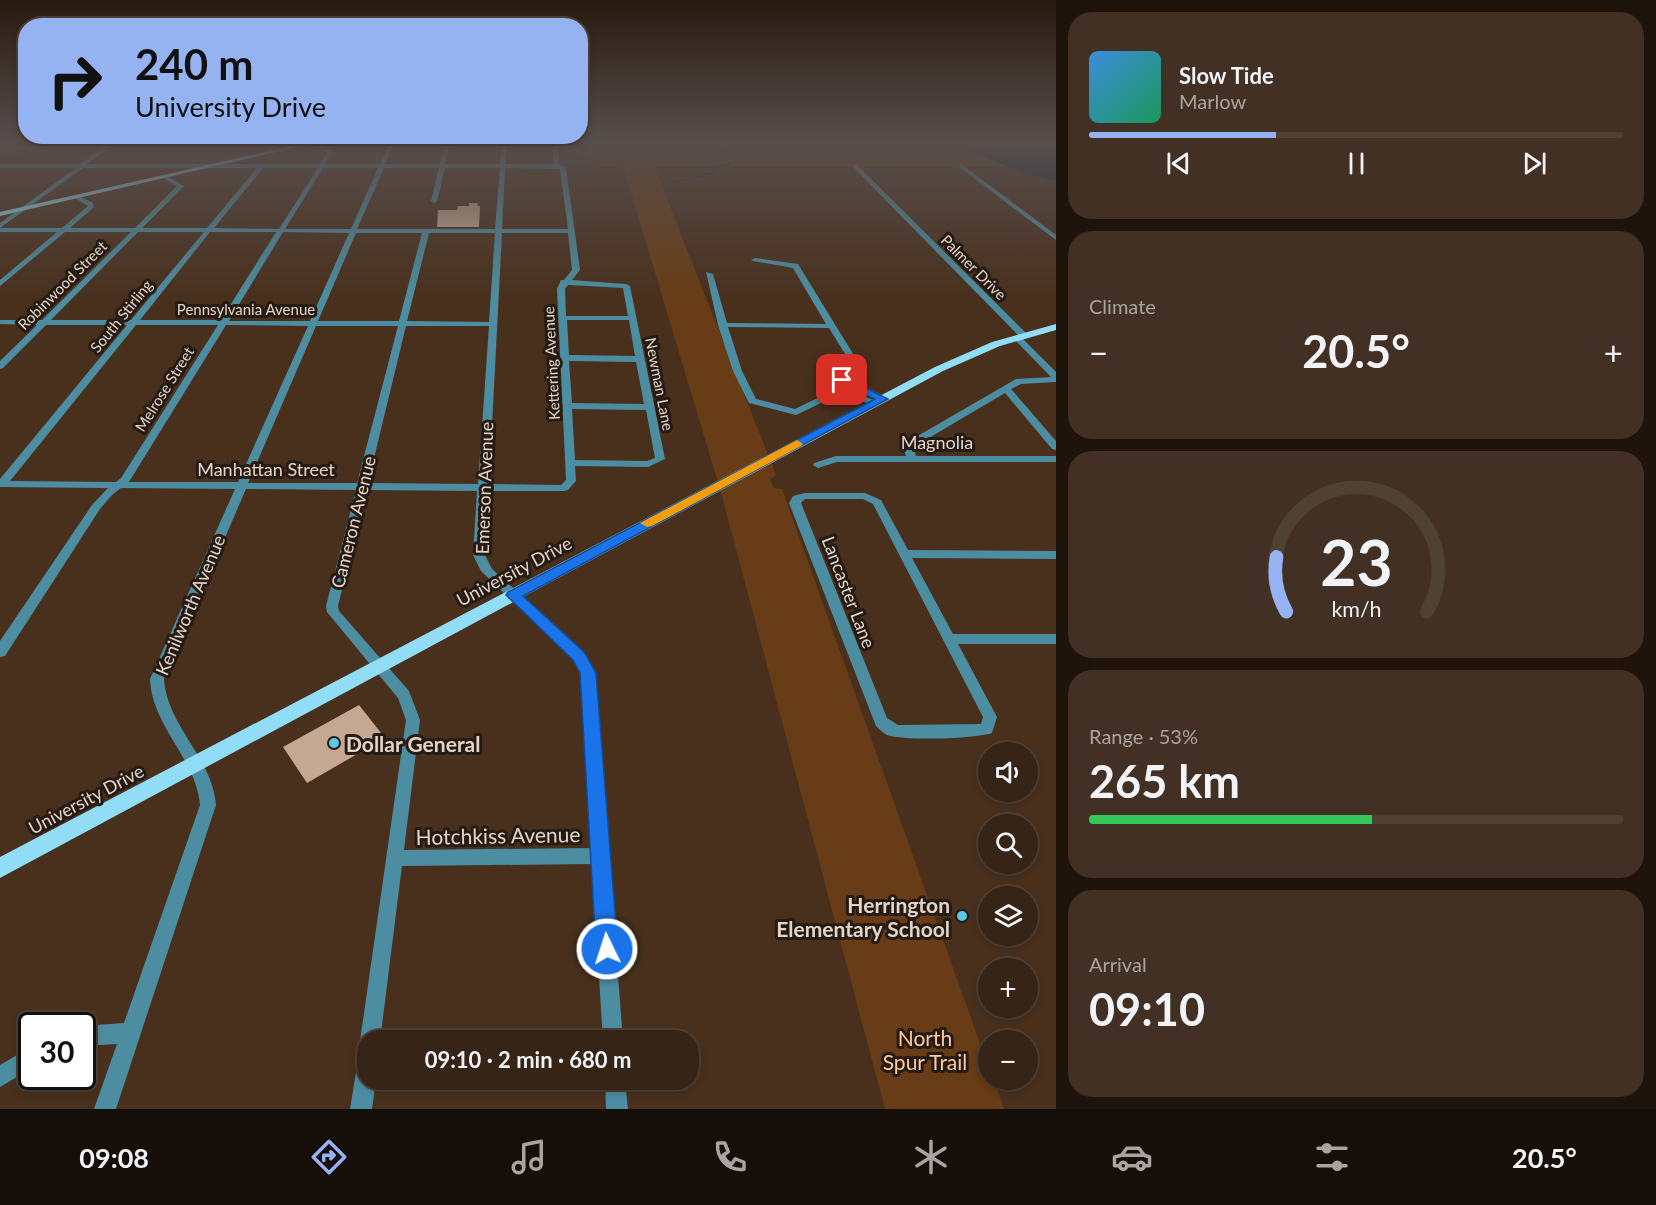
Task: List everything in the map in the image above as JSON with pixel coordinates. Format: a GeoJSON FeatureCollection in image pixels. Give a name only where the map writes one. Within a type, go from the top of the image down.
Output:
{"type":"FeatureCollection","features":[{"type":"Feature","properties":{"kind":"main road"},"geometry":{"type":"LineString","coordinates":[[0,214],[91,194]]}},
{"type":"Feature","properties":{"kind":"main road","name":"University Drive"},"geometry":{"type":"LineString","coordinates":[[0,868],[949,363],[1020,337],[1056,327]]}},
{"type":"Feature","properties":{"kind":"street"},"geometry":{"type":"LineString","coordinates":[[0,228],[18,210],[41,194]]}},
{"type":"Feature","properties":{"kind":"street","name":"Robinwood Street"},"geometry":{"type":"LineString","coordinates":[[0,366],[173,194]]}},
{"type":"Feature","properties":{"kind":"street","name":"South Stirling"},"geometry":{"type":"LineString","coordinates":[[1,484],[238,194]]}},
{"type":"Feature","properties":{"kind":"street","name":"Melrose Street"},"geometry":{"type":"LineString","coordinates":[[0,651],[96,507],[125,480],[304,194]]}},
{"type":"Feature","properties":{"kind":"street","name":"Kenilworth Avenue"},"geometry":{"type":"LineString","coordinates":[[105,1109],[208,805],[207,787],[159,698],[157,682],[370,194]]}},
{"type":"Feature","properties":{"kind":"street"},"geometry":{"type":"LineString","coordinates":[[434,201],[436,194]]}},
{"type":"Feature","properties":{"kind":"street","name":"Emerson Avenue"},"geometry":{"type":"LineString","coordinates":[[500,194],[480,561],[487,571],[576,653],[587,669],[612,1030]]}},
{"type":"Feature","properties":{"kind":"street","name":"Kettering Avenue"},"geometry":{"type":"LineString","coordinates":[[566,194],[576,272],[564,282],[561,289],[571,482],[567,487]]}},
{"type":"Feature","properties":{"kind":"street","name":"Palmer Drive"},"geometry":{"type":"LineString","coordinates":[[882,194],[1020,337],[1056,378]]}},
{"type":"Feature","properties":{"kind":"street"},"geometry":{"type":"LineString","coordinates":[[998,194],[1056,238]]}},
{"type":"Feature","properties":{"kind":"street"},"geometry":{"type":"LineString","coordinates":[[0,284],[92,207],[77,197]]}},
{"type":"Feature","properties":{"kind":"street"},"geometry":{"type":"LineString","coordinates":[[0,228],[571,231]]}},
{"type":"Feature","properties":{"kind":"street","name":"Cameron Avenue"},"geometry":{"type":"LineString","coordinates":[[372,1030],[414,720],[406,699],[332,609],[426,231]]}},
{"type":"Feature","properties":{"kind":"street"},"geometry":{"type":"LineString","coordinates":[[755,260],[795,266],[862,376],[861,381],[854,385]]}},
{"type":"Feature","properties":{"kind":"street"},"geometry":{"type":"LineString","coordinates":[[709,274],[723,325],[750,398],[754,402],[797,412],[843,390]]}},
{"type":"Feature","properties":{"kind":"street","name":"Newman Lane"},"geometry":{"type":"LineString","coordinates":[[564,282],[624,285],[660,459],[648,464],[570,464]]}},
{"type":"Feature","properties":{"kind":"street"},"geometry":{"type":"LineString","coordinates":[[562,318],[632,318]]}},
{"type":"Feature","properties":{"kind":"street","name":"Pennsylvania Avenue"},"geometry":{"type":"LineString","coordinates":[[0,322],[493,324]]}},
{"type":"Feature","properties":{"kind":"street"},"geometry":{"type":"LineString","coordinates":[[723,325],[832,326]]}},
{"type":"Feature","properties":{"kind":"street"},"geometry":{"type":"LineString","coordinates":[[564,358],[640,359]]}},
{"type":"Feature","properties":{"kind":"street"},"geometry":{"type":"LineString","coordinates":[[912,459],[909,451],[911,445],[1005,388],[1023,380],[1056,378]]}},
{"type":"Feature","properties":{"kind":"street"},"geometry":{"type":"LineString","coordinates":[[843,380],[879,401],[835,387],[832,381],[843,380]]}},
{"type":"Feature","properties":{"kind":"street"},"geometry":{"type":"LineString","coordinates":[[1005,388],[1056,447]]}},
{"type":"Feature","properties":{"kind":"street"},"geometry":{"type":"LineString","coordinates":[[567,406],[650,406]]}},
{"type":"Feature","properties":{"kind":"street","name":"Magnolia"},"geometry":{"type":"LineString","coordinates":[[818,465],[836,459],[1056,459]]}},
{"type":"Feature","properties":{"kind":"street","name":"Manhattan Street"},"geometry":{"type":"LineString","coordinates":[[1,484],[362,486],[555,490],[567,487]]}},
{"type":"Feature","properties":{"kind":"street","name":"Lancaster Lane"},"geometry":{"type":"LineString","coordinates":[[805,496],[873,498],[949,639],[990,717],[989,727],[978,731],[898,731],[887,727],[880,719],[796,500],[805,496]]}},
{"type":"Feature","properties":{"kind":"street"},"geometry":{"type":"LineString","coordinates":[[905,554],[1056,555]]}},
{"type":"Feature","properties":{"kind":"street"},"geometry":{"type":"LineString","coordinates":[[949,639],[1056,639]]}},
{"type":"Feature","properties":{"kind":"street","name":"Hotchkiss Avenue"},"geometry":{"type":"LineString","coordinates":[[395,858],[601,856]]}},
{"type":"Feature","properties":{"kind":"street"},"geometry":{"type":"LineString","coordinates":[[96,1035],[131,1033]]}},
{"type":"Feature","properties":{"kind":"street"},"geometry":{"type":"LineString","coordinates":[[0,1077],[18,1065]]}},
{"type":"Feature","properties":{"kind":"street"},"geometry":{"type":"LineString","coordinates":[[361,1109],[364,1090]]}},
{"type":"Feature","properties":{"kind":"street"},"geometry":{"type":"LineString","coordinates":[[616,1090],[617,1109]]}},
{"type":"Feature","properties":{"kind":"green space","name":"North Spur Trail"},"geometry":{"type":"Polygon","coordinates":[[[631,194],[665,194],[776,475],[770,479],[774,488],[782,489],[978,1038],[978,1090],[997,1090],[1004,1109],[885,1109],[720,489],[631,194]]]}},
{"type":"Feature","properties":{"kind":"building"},"geometry":{"type":"Polygon","coordinates":[[[469,203],[478,203],[477,206],[480,206],[479,227],[437,227],[438,210],[457,210],[458,206],[469,206],[469,203]]]}},
{"type":"Feature","properties":{"kind":"building","name":"Dollar General"},"geometry":{"type":"Polygon","coordinates":[[[359,705],[385,738],[307,783],[283,747],[359,705]]]}},
{"type":"Feature","properties":{"kind":"slow traffic"},"geometry":{"type":"LineString","coordinates":[[647,523],[797,444]]}},
{"type":"Feature","properties":{"kind":"place","name":"Dollar General"},"geometry":{"type":"Point","coordinates":[334,743]}},
{"type":"Feature","properties":{"kind":"place","name":"Herrington Elementary School"},"geometry":{"type":"Point","coordinates":[962,916]}},
{"type":"Feature","properties":{"kind":"route"},"geometry":{"type":"LineString","coordinates":[[607,949],[588,673],[579,656],[513,595],[883,399],[842,380]]}}]}
